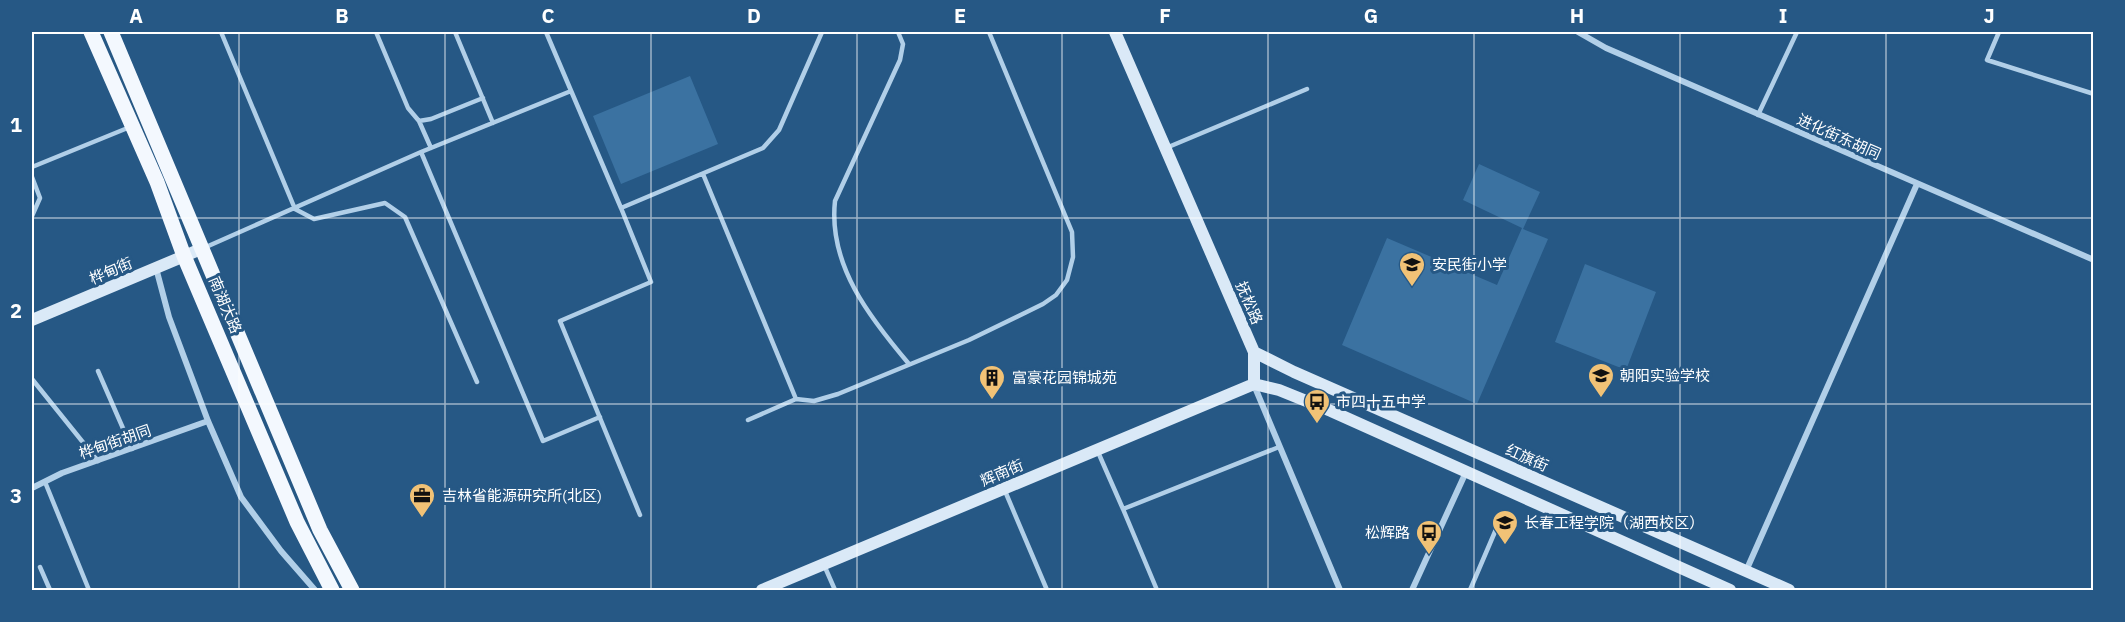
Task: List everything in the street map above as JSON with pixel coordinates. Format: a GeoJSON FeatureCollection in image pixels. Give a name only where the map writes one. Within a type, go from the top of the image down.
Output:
{"type":"FeatureCollection","features":[{"type":"Feature","properties":{"kind":"main road","name":"南湖大路"},"geometry":{"type":"LineString","coordinates":[[91,32],[157,182],[184,256],[297,522],[332,591]]}},
{"type":"Feature","properties":{"kind":"main road","name":"南湖大路"},"geometry":{"type":"LineString","coordinates":[[111,32],[320,530],[352,591]]}},
{"type":"Feature","properties":{"kind":"street","name":"抚松路"},"geometry":{"type":"LineString","coordinates":[[1115,32],[1254,352],[1254,384],[1340,591]]}},
{"type":"Feature","properties":{"kind":"street","name":"进化街东胡同"},"geometry":{"type":"LineString","coordinates":[[1578,32],[1606,48],[2094,260]]}},
{"type":"Feature","properties":{"kind":"street"},"geometry":{"type":"LineString","coordinates":[[1746,572],[1917,184]]}},
{"type":"Feature","properties":{"kind":"street","name":"桦甸街"},"geometry":{"type":"LineString","coordinates":[[32,320],[201,249]]}},
{"type":"Feature","properties":{"kind":"street"},"geometry":{"type":"LineString","coordinates":[[156,268],[169,317],[208,421],[241,497],[281,551],[315,591]]}},
{"type":"Feature","properties":{"kind":"street","name":"红旗街"},"geometry":{"type":"LineString","coordinates":[[1254,352],[1294,372],[1789,591]]}},
{"type":"Feature","properties":{"kind":"street"},"geometry":{"type":"LineString","coordinates":[[1254,384],[1279,390],[1331,411],[1730,591]]}},
{"type":"Feature","properties":{"kind":"street","name":"辉南街"},"geometry":{"type":"LineString","coordinates":[[762,591],[1254,384]]}},
{"type":"Feature","properties":{"kind":"street","name":"桦甸街胡同"},"geometry":{"type":"LineString","coordinates":[[32,488],[208,421]]}},
{"type":"Feature","properties":{"kind":"street"},"geometry":{"type":"LineString","coordinates":[[1412,591],[1466,472]]}},
{"type":"Feature","properties":{"kind":"lane"},"geometry":{"type":"LineString","coordinates":[[221,32],[295,209],[314,219],[385,203],[405,217],[477,382]]}},
{"type":"Feature","properties":{"kind":"lane"},"geometry":{"type":"LineString","coordinates":[[376,32],[408,108],[419,121],[431,148]]}},
{"type":"Feature","properties":{"kind":"lane"},"geometry":{"type":"LineString","coordinates":[[455,32],[493,123]]}},
{"type":"Feature","properties":{"kind":"lane"},"geometry":{"type":"LineString","coordinates":[[546,32],[651,282],[560,321],[640,514]]}},
{"type":"Feature","properties":{"kind":"lane"},"geometry":{"type":"LineString","coordinates":[[621,208],[763,148],[779,130],[822,32]]}},
{"type":"Feature","properties":{"kind":"lane"},"geometry":{"type":"LineString","coordinates":[[898,32],[903,44],[900,60],[835,201],[833,222],[840,252],[853,287],[875,323],[909,364]]}},
{"type":"Feature","properties":{"kind":"lane"},"geometry":{"type":"LineString","coordinates":[[748,420],[796,399],[814,401],[837,394],[969,340],[1043,304],[1056,295],[1068,280],[1073,257],[1072,232],[989,32]]}},
{"type":"Feature","properties":{"kind":"lane"},"geometry":{"type":"LineString","coordinates":[[1758,115],[1797,32]]}},
{"type":"Feature","properties":{"kind":"lane"},"geometry":{"type":"LineString","coordinates":[[1999,32],[1987,60],[2094,94]]}},
{"type":"Feature","properties":{"kind":"lane"},"geometry":{"type":"LineString","coordinates":[[1166,148],[1307,89]]}},
{"type":"Feature","properties":{"kind":"lane"},"geometry":{"type":"LineString","coordinates":[[201,249],[421,152],[571,91]]}},
{"type":"Feature","properties":{"kind":"lane"},"geometry":{"type":"LineString","coordinates":[[419,121],[431,119],[483,98]]}},
{"type":"Feature","properties":{"kind":"lane"},"geometry":{"type":"LineString","coordinates":[[32,167],[132,126]]}},
{"type":"Feature","properties":{"kind":"lane"},"geometry":{"type":"LineString","coordinates":[[421,152],[543,441],[600,417]]}},
{"type":"Feature","properties":{"kind":"lane"},"geometry":{"type":"LineString","coordinates":[[703,174],[796,399]]}},
{"type":"Feature","properties":{"kind":"lane"},"geometry":{"type":"LineString","coordinates":[[32,177],[40,198],[32,216]]}},
{"type":"Feature","properties":{"kind":"lane"},"geometry":{"type":"LineString","coordinates":[[98,371],[132,449]]}},
{"type":"Feature","properties":{"kind":"lane"},"geometry":{"type":"LineString","coordinates":[[32,379],[98,461]]}},
{"type":"Feature","properties":{"kind":"lane"},"geometry":{"type":"LineString","coordinates":[[1123,509],[1279,447]]}},
{"type":"Feature","properties":{"kind":"lane"},"geometry":{"type":"LineString","coordinates":[[1097,449],[1157,591]]}},
{"type":"Feature","properties":{"kind":"lane"},"geometry":{"type":"LineString","coordinates":[[45,482],[89,591]]}},
{"type":"Feature","properties":{"kind":"lane"},"geometry":{"type":"LineString","coordinates":[[1004,488],[1047,591]]}},
{"type":"Feature","properties":{"kind":"lane"},"geometry":{"type":"LineString","coordinates":[[1470,591],[1497,527]]}},
{"type":"Feature","properties":{"kind":"lane"},"geometry":{"type":"LineString","coordinates":[[824,565],[835,591]]}},
{"type":"Feature","properties":{"kind":"lane"},"geometry":{"type":"LineString","coordinates":[[40,567],[50,591]]}},
{"type":"Feature","properties":{"kind":"shaded area"},"geometry":{"type":"Polygon","coordinates":[[[690,76],[718,144],[621,184],[593,116],[690,76]]]}},
{"type":"Feature","properties":{"kind":"shaded area"},"geometry":{"type":"Polygon","coordinates":[[[1479,164],[1540,192],[1523,229],[1548,239],[1477,404],[1342,345],[1387,238],[1497,285],[1522,228],[1463,200],[1479,164]]]}},
{"type":"Feature","properties":{"kind":"shaded area"},"geometry":{"type":"Polygon","coordinates":[[[1585,264],[1656,292],[1626,370],[1555,342],[1585,264]]]}},
{"type":"Feature","properties":{"kind":"place","name":"安民街小学"},"geometry":{"type":"Point","coordinates":[1412,288]}},
{"type":"Feature","properties":{"kind":"place","name":"朝阳实验学校"},"geometry":{"type":"Point","coordinates":[1601,399]}},
{"type":"Feature","properties":{"kind":"place","name":"富豪花园锦城苑"},"geometry":{"type":"Point","coordinates":[992,401]}},
{"type":"Feature","properties":{"kind":"place","name":"市四十五中学"},"geometry":{"type":"Point","coordinates":[1317,425]}},
{"type":"Feature","properties":{"kind":"place","name":"吉林省能源研究所(北区)"},"geometry":{"type":"Point","coordinates":[422,519]}},
{"type":"Feature","properties":{"kind":"place","name":"长春工程学院（湖西校区）"},"geometry":{"type":"Point","coordinates":[1505,546]}},
{"type":"Feature","properties":{"kind":"place","name":"松辉路"},"geometry":{"type":"Point","coordinates":[1429,556]}}]}
